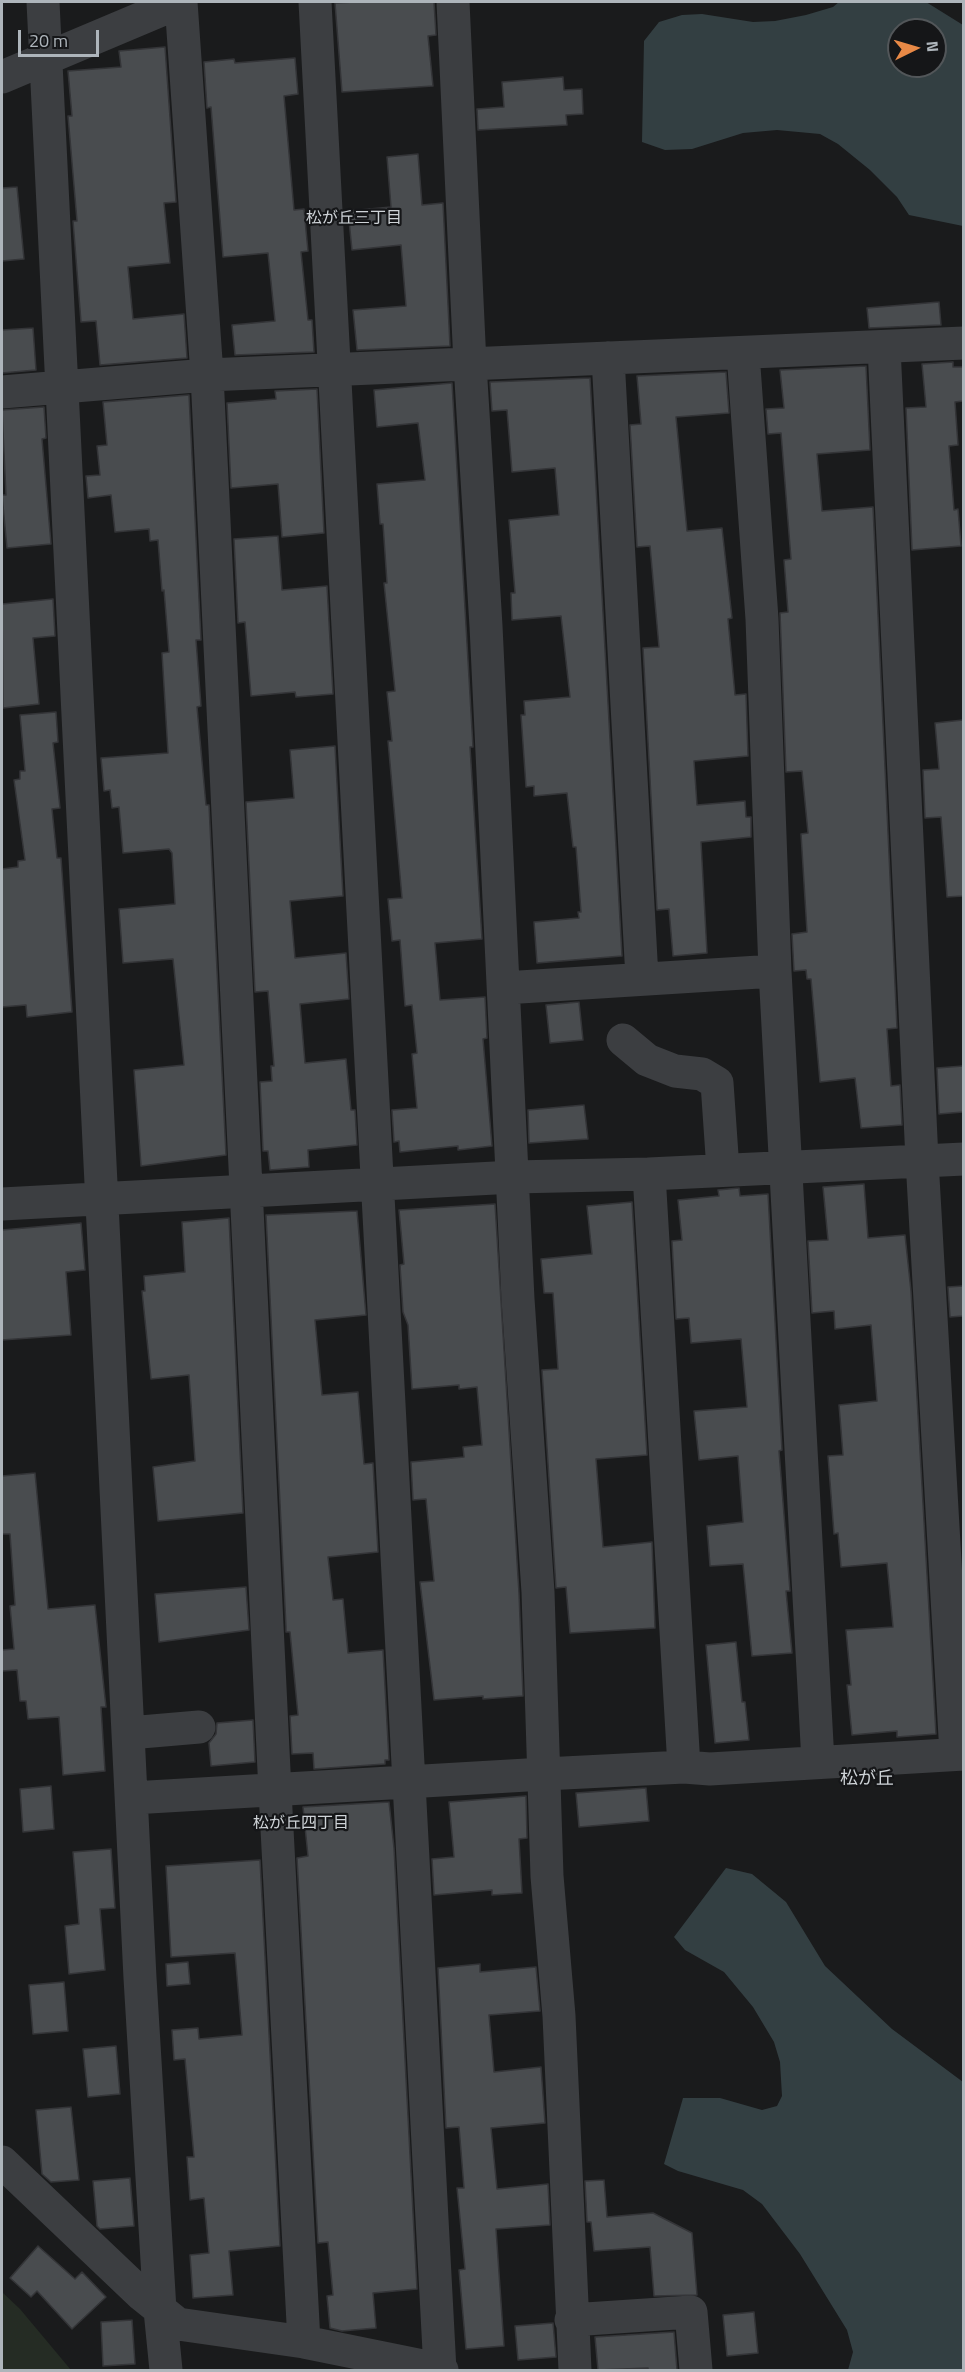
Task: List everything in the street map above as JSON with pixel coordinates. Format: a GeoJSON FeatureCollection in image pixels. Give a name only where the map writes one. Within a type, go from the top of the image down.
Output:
{"type":"FeatureCollection","features":[{"type":"Feature","properties":{"kind":"street"},"geometry":{"type":"LineString","coordinates":[[44,2],[132,1798],[160,2310],[166,2370]]}},
{"type":"Feature","properties":{"kind":"street"},"geometry":{"type":"LineString","coordinates":[[2,77],[181,2],[207,375],[275,1791],[304,2342]]}},
{"type":"Feature","properties":{"kind":"street"},"geometry":{"type":"LineString","coordinates":[[2,2162],[160,2310],[178,2324],[304,2342],[441,2370],[315,2]]}},
{"type":"Feature","properties":{"kind":"street"},"geometry":{"type":"LineString","coordinates":[[453,2],[514,1177],[518,1311],[538,1592],[547,1876],[559,2016],[574,2370]]}},
{"type":"Feature","properties":{"kind":"street"},"geometry":{"type":"LineString","coordinates":[[2,392],[207,375],[336,372],[470,364],[963,343]]}},
{"type":"Feature","properties":{"kind":"street"},"geometry":{"type":"LineString","coordinates":[[132,1798],[544,1774],[684,1767],[710,1769],[960,1754],[922,1160],[884,346]]}},
{"type":"Feature","properties":{"kind":"street"},"geometry":{"type":"LineString","coordinates":[[743,353],[762,619],[775,972],[818,1762]]}},
{"type":"Feature","properties":{"kind":"street"},"geometry":{"type":"LineString","coordinates":[[608,358],[642,978]]}},
{"type":"Feature","properties":{"kind":"street"},"geometry":{"type":"LineString","coordinates":[[504,988],[642,978],[775,972]]}},
{"type":"Feature","properties":{"kind":"street"},"geometry":{"type":"LineString","coordinates":[[623,1040],[647,1060],[675,1071],[702,1074],[717,1083],[723,1170]]}},
{"type":"Feature","properties":{"kind":"street"},"geometry":{"type":"LineString","coordinates":[[2,1204],[514,1177],[649,1174],[963,1159]]}},
{"type":"Feature","properties":{"kind":"street"},"geometry":{"type":"LineString","coordinates":[[649,1174],[684,1767]]}},
{"type":"Feature","properties":{"kind":"street"},"geometry":{"type":"LineString","coordinates":[[129,1733],[199,1727]]}},
{"type":"Feature","properties":{"kind":"street"},"geometry":{"type":"LineString","coordinates":[[571,2320],[692,2312],[696,2370]]}},
{"type":"Feature","properties":{"kind":"shaded area"},"geometry":{"type":"Polygon","coordinates":[[[839,2],[926,2],[963,25],[963,226],[909,215],[897,197],[870,170],[838,144],[820,134],[777,130],[743,133],[692,149],[665,150],[642,142],[644,41],[659,22],[682,15],[702,14],[753,22],[775,21],[833,7],[839,2]]]}},
{"type":"Feature","properties":{"kind":"shaded area"},"geometry":{"type":"Polygon","coordinates":[[[726,1868],[752,1874],[786,1902],[825,1966],[892,2029],[963,2082],[963,2370],[848,2370],[853,2352],[847,2330],[800,2254],[762,2204],[743,2190],[678,2171],[664,2164],[683,2098],[720,2098],[762,2110],[777,2106],[782,2096],[780,2062],[774,2042],[753,2007],[724,1972],[685,1950],[674,1937],[726,1868]]]}},
{"type":"Feature","properties":{"kind":"shaded area"},"geometry":{"type":"Polygon","coordinates":[[[2,2292],[20,2309],[71,2370],[2,2370],[2,2292]]]}},
{"type":"Feature","properties":{"kind":"building"},"geometry":{"type":"Polygon","coordinates":[[[434,2],[436,35],[428,36],[433,86],[342,92],[335,3],[434,2]]]}},
{"type":"Feature","properties":{"kind":"building"},"geometry":{"type":"Polygon","coordinates":[[[165,47],[176,202],[164,203],[170,263],[128,267],[133,319],[184,314],[187,358],[100,365],[96,321],[81,322],[73,221],[77,221],[68,116],[72,116],[68,71],[121,67],[119,51],[165,47]]]}},
{"type":"Feature","properties":{"kind":"building"},"geometry":{"type":"Polygon","coordinates":[[[295,58],[298,94],[284,96],[294,210],[304,209],[308,251],[301,252],[308,320],[312,320],[314,352],[235,355],[232,325],[275,321],[268,253],[223,257],[211,107],[207,108],[204,62],[234,59],[235,63],[295,58]]]}},
{"type":"Feature","properties":{"kind":"building"},"geometry":{"type":"Polygon","coordinates":[[[563,77],[564,90],[582,89],[583,114],[566,115],[567,125],[478,130],[477,109],[504,107],[502,82],[563,77]]]}},
{"type":"Feature","properties":{"kind":"building"},"geometry":{"type":"Polygon","coordinates":[[[418,154],[422,205],[443,203],[450,346],[357,350],[353,310],[406,306],[401,245],[352,250],[348,211],[391,207],[387,157],[418,154]]]}},
{"type":"Feature","properties":{"kind":"building"},"geometry":{"type":"Polygon","coordinates":[[[17,187],[24,259],[2,261],[2,188],[17,187]]]}},
{"type":"Feature","properties":{"kind":"building"},"geometry":{"type":"Polygon","coordinates":[[[939,302],[941,325],[869,328],[867,308],[939,302]]]}},
{"type":"Feature","properties":{"kind":"building"},"geometry":{"type":"Polygon","coordinates":[[[33,328],[36,370],[2,373],[2,330],[33,328]]]}},
{"type":"Feature","properties":{"kind":"building"},"geometry":{"type":"Polygon","coordinates":[[[953,362],[953,367],[963,367],[963,401],[955,402],[958,445],[949,446],[954,510],[958,509],[961,546],[912,550],[906,408],[926,407],[922,364],[953,362]]]}},
{"type":"Feature","properties":{"kind":"building"},"geometry":{"type":"Polygon","coordinates":[[[866,366],[870,450],[817,454],[822,511],[873,507],[897,1028],[887,1029],[891,1086],[900,1085],[902,1125],[861,1128],[855,1078],[820,1082],[811,979],[807,979],[806,970],[794,971],[792,934],[807,932],[801,834],[808,833],[802,771],[786,772],[780,613],[788,612],[784,560],[791,559],[781,433],[768,434],[766,409],[784,408],[780,370],[866,366]]]}},
{"type":"Feature","properties":{"kind":"building"},"geometry":{"type":"Polygon","coordinates":[[[726,372],[729,413],[676,417],[687,531],[722,528],[732,618],[728,619],[735,695],[746,694],[748,756],[694,761],[697,805],[745,801],[746,817],[751,817],[751,837],[701,842],[707,953],[673,956],[669,909],[657,910],[643,648],[659,647],[650,546],[637,547],[630,425],[641,424],[637,376],[726,372]]]}},
{"type":"Feature","properties":{"kind":"building"},"geometry":{"type":"Polygon","coordinates":[[[590,378],[622,956],[537,963],[534,922],[579,918],[578,912],[581,912],[576,847],[573,847],[567,793],[534,796],[534,786],[526,787],[521,715],[525,715],[524,701],[570,697],[561,616],[512,620],[511,593],[515,593],[509,520],[559,515],[555,468],[512,472],[507,410],[492,411],[490,382],[590,378]]]}},
{"type":"Feature","properties":{"kind":"building"},"geometry":{"type":"Polygon","coordinates":[[[452,383],[482,939],[435,943],[440,1000],[485,997],[487,1038],[483,1039],[492,1146],[458,1150],[458,1146],[400,1152],[399,1141],[394,1142],[392,1110],[417,1108],[412,1054],[417,1053],[412,1005],[405,1006],[400,940],[392,941],[388,899],[402,898],[388,741],[392,741],[387,692],[395,691],[384,583],[387,583],[383,524],[380,524],[377,484],[425,480],[418,423],[377,427],[374,390],[452,383]]]}},
{"type":"Feature","properties":{"kind":"building"},"geometry":{"type":"Polygon","coordinates":[[[317,389],[324,533],[282,537],[278,484],[231,488],[227,403],[276,399],[275,391],[317,389]]]}},
{"type":"Feature","properties":{"kind":"building"},"geometry":{"type":"Polygon","coordinates":[[[189,395],[201,640],[196,640],[201,706],[197,707],[206,805],[209,805],[226,1155],[141,1166],[134,1070],[184,1065],[173,959],[123,963],[119,909],[175,904],[172,853],[169,849],[123,853],[119,807],[112,808],[110,790],[104,791],[101,758],[168,753],[162,653],[169,652],[158,540],[150,541],[149,529],[115,532],[111,495],[88,498],[86,476],[100,475],[97,446],[107,445],[103,402],[189,395]]]}},
{"type":"Feature","properties":{"kind":"building"},"geometry":{"type":"Polygon","coordinates":[[[44,407],[46,438],[42,439],[51,544],[7,548],[2,495],[6,495],[2,410],[44,407]]]}},
{"type":"Feature","properties":{"kind":"building"},"geometry":{"type":"Polygon","coordinates":[[[278,536],[282,590],[327,586],[333,694],[296,697],[295,692],[251,696],[245,622],[238,623],[234,539],[278,536]]]}},
{"type":"Feature","properties":{"kind":"building"},"geometry":{"type":"Polygon","coordinates":[[[53,599],[55,636],[33,638],[39,704],[3,708],[2,604],[53,599]]]}},
{"type":"Feature","properties":{"kind":"building"},"geometry":{"type":"Polygon","coordinates":[[[56,712],[58,742],[53,743],[60,808],[52,809],[57,858],[61,858],[72,1012],[27,1017],[26,1005],[2,1007],[2,869],[18,867],[18,861],[25,860],[14,780],[20,779],[20,771],[25,771],[20,715],[56,712]]]}},
{"type":"Feature","properties":{"kind":"building"},"geometry":{"type":"Polygon","coordinates":[[[963,720],[963,896],[947,897],[941,817],[925,818],[923,770],[939,769],[935,723],[963,720]]]}},
{"type":"Feature","properties":{"kind":"building"},"geometry":{"type":"Polygon","coordinates":[[[335,746],[343,896],[290,901],[295,958],[346,953],[349,999],[300,1004],[305,1063],[346,1059],[351,1110],[355,1110],[357,1145],[308,1150],[309,1167],[270,1170],[268,1151],[263,1151],[260,1082],[272,1081],[271,1066],[274,1066],[268,991],[255,992],[246,802],[294,798],[290,750],[335,746]]]}},
{"type":"Feature","properties":{"kind":"building"},"geometry":{"type":"Polygon","coordinates":[[[579,1002],[583,1040],[550,1043],[546,1005],[579,1002]]]}},
{"type":"Feature","properties":{"kind":"building"},"geometry":{"type":"Polygon","coordinates":[[[963,1066],[963,1112],[939,1114],[937,1068],[963,1066]]]}},
{"type":"Feature","properties":{"kind":"building"},"geometry":{"type":"Polygon","coordinates":[[[584,1105],[588,1139],[529,1143],[528,1110],[584,1105]]]}},
{"type":"Feature","properties":{"kind":"building"},"geometry":{"type":"Polygon","coordinates":[[[864,1184],[868,1238],[905,1235],[911,1291],[936,1734],[897,1737],[897,1731],[852,1735],[847,1685],[851,1685],[846,1630],[893,1627],[887,1563],[841,1567],[838,1533],[834,1534],[828,1456],[843,1455],[839,1405],[877,1401],[871,1325],[835,1329],[834,1311],[812,1313],[808,1241],[828,1240],[823,1187],[864,1184]]]}},
{"type":"Feature","properties":{"kind":"building"},"geometry":{"type":"Polygon","coordinates":[[[739,1188],[740,1196],[768,1194],[782,1450],[779,1451],[790,1591],[786,1591],[792,1653],[752,1656],[743,1564],[710,1566],[707,1526],[743,1522],[738,1456],[699,1460],[694,1411],[747,1407],[741,1339],[691,1343],[689,1318],[676,1319],[672,1241],[682,1240],[678,1200],[719,1196],[718,1190],[739,1188]]]}},
{"type":"Feature","properties":{"kind":"building"},"geometry":{"type":"Polygon","coordinates":[[[632,1202],[647,1455],[596,1459],[603,1547],[652,1542],[655,1628],[570,1633],[566,1587],[556,1588],[542,1370],[558,1369],[553,1293],[544,1293],[541,1259],[592,1254],[587,1206],[632,1202]]]}},
{"type":"Feature","properties":{"kind":"building"},"geometry":{"type":"Polygon","coordinates":[[[495,1204],[519,1593],[523,1696],[434,1700],[420,1582],[434,1581],[426,1499],[413,1500],[411,1462],[464,1457],[463,1447],[482,1445],[477,1387],[459,1389],[459,1385],[412,1389],[408,1325],[403,1312],[400,1265],[404,1264],[399,1210],[495,1204]]]}},
{"type":"Feature","properties":{"kind":"building"},"geometry":{"type":"Polygon","coordinates":[[[357,1211],[366,1315],[315,1320],[322,1395],[358,1392],[364,1464],[373,1463],[378,1552],[328,1557],[333,1600],[343,1599],[348,1653],[383,1650],[389,1760],[385,1760],[385,1764],[314,1769],[313,1753],[292,1754],[290,1716],[298,1715],[290,1632],[286,1632],[266,1215],[357,1211]]]}},
{"type":"Feature","properties":{"kind":"building"},"geometry":{"type":"Polygon","coordinates":[[[229,1218],[243,1513],[158,1521],[153,1467],[195,1461],[189,1375],[151,1379],[142,1291],[145,1291],[144,1276],[185,1272],[182,1222],[229,1218]]]}},
{"type":"Feature","properties":{"kind":"building"},"geometry":{"type":"Polygon","coordinates":[[[81,1223],[85,1270],[66,1272],[71,1335],[2,1340],[2,1230],[81,1223]]]}},
{"type":"Feature","properties":{"kind":"building"},"geometry":{"type":"Polygon","coordinates":[[[963,1286],[963,1316],[950,1317],[948,1287],[963,1286]]]}},
{"type":"Feature","properties":{"kind":"building"},"geometry":{"type":"Polygon","coordinates":[[[35,1473],[48,1609],[95,1605],[106,1707],[101,1707],[105,1771],[63,1775],[59,1717],[28,1719],[26,1701],[20,1701],[17,1670],[2,1671],[2,1650],[14,1649],[10,1606],[15,1605],[10,1534],[2,1534],[2,1476],[35,1473]]]}},
{"type":"Feature","properties":{"kind":"building"},"geometry":{"type":"Polygon","coordinates":[[[246,1587],[249,1630],[159,1642],[155,1594],[246,1587]]]}},
{"type":"Feature","properties":{"kind":"building"},"geometry":{"type":"Polygon","coordinates":[[[736,1642],[742,1702],[745,1702],[749,1740],[715,1743],[706,1645],[736,1642]]]}},
{"type":"Feature","properties":{"kind":"building"},"geometry":{"type":"Polygon","coordinates":[[[253,1720],[255,1762],[211,1766],[209,1743],[216,1734],[217,1723],[253,1720]]]}},
{"type":"Feature","properties":{"kind":"building"},"geometry":{"type":"Polygon","coordinates":[[[51,1786],[54,1829],[23,1832],[20,1789],[51,1786]]]}},
{"type":"Feature","properties":{"kind":"building"},"geometry":{"type":"Polygon","coordinates":[[[646,1788],[649,1821],[579,1827],[576,1793],[646,1788]]]}},
{"type":"Feature","properties":{"kind":"building"},"geometry":{"type":"Polygon","coordinates":[[[526,1796],[527,1838],[519,1839],[522,1893],[492,1895],[492,1890],[434,1895],[432,1859],[454,1857],[449,1802],[526,1796]]]}},
{"type":"Feature","properties":{"kind":"building"},"geometry":{"type":"Polygon","coordinates":[[[389,1802],[394,1848],[417,2289],[373,2293],[376,2328],[342,2331],[330,2328],[327,2296],[333,2295],[328,2242],[318,2243],[297,1858],[308,1856],[303,1807],[389,1802]]]}},
{"type":"Feature","properties":{"kind":"building"},"geometry":{"type":"Polygon","coordinates":[[[111,1849],[115,1908],[100,1909],[105,1970],[69,1974],[65,1926],[79,1924],[73,1852],[111,1849]]]}},
{"type":"Feature","properties":{"kind":"building"},"geometry":{"type":"Polygon","coordinates":[[[260,1860],[280,2246],[229,2251],[233,2295],[193,2298],[190,2255],[209,2253],[204,2198],[190,2200],[187,2157],[194,2157],[185,2059],[174,2060],[172,2030],[198,2028],[199,2039],[242,2035],[235,1953],[171,1957],[166,1866],[260,1860]]]}},
{"type":"Feature","properties":{"kind":"building"},"geometry":{"type":"Polygon","coordinates":[[[188,1962],[190,1984],[167,1986],[166,1964],[188,1962]]]}},
{"type":"Feature","properties":{"kind":"building"},"geometry":{"type":"Polygon","coordinates":[[[480,1964],[480,1972],[536,1967],[540,2011],[489,2015],[494,2072],[541,2067],[545,2123],[491,2128],[497,2189],[548,2184],[550,2225],[496,2229],[504,2346],[466,2349],[459,2270],[465,2269],[457,2188],[464,2188],[459,2127],[446,2128],[438,1968],[480,1964]]]}},
{"type":"Feature","properties":{"kind":"building"},"geometry":{"type":"Polygon","coordinates":[[[64,1982],[68,2031],[33,2034],[29,1985],[64,1982]]]}},
{"type":"Feature","properties":{"kind":"building"},"geometry":{"type":"Polygon","coordinates":[[[116,2046],[120,2094],[88,2097],[83,2049],[116,2046]]]}},
{"type":"Feature","properties":{"kind":"building"},"geometry":{"type":"Polygon","coordinates":[[[71,2107],[79,2180],[51,2182],[42,2174],[36,2110],[71,2107]]]}},
{"type":"Feature","properties":{"kind":"building"},"geometry":{"type":"Polygon","coordinates":[[[130,2178],[134,2226],[100,2229],[97,2226],[93,2181],[130,2178]]]}},
{"type":"Feature","properties":{"kind":"building"},"geometry":{"type":"Polygon","coordinates":[[[604,2180],[607,2217],[653,2213],[692,2233],[697,2295],[654,2296],[650,2247],[594,2251],[591,2222],[587,2222],[585,2181],[604,2180]]]}},
{"type":"Feature","properties":{"kind":"building"},"geometry":{"type":"Polygon","coordinates":[[[38,2246],[75,2279],[82,2272],[106,2297],[72,2329],[37,2291],[31,2297],[10,2278],[38,2246]]]}},
{"type":"Feature","properties":{"kind":"building"},"geometry":{"type":"Polygon","coordinates":[[[754,2312],[758,2353],[727,2356],[723,2315],[754,2312]]]}},
{"type":"Feature","properties":{"kind":"building"},"geometry":{"type":"Polygon","coordinates":[[[132,2320],[135,2364],[103,2366],[101,2322],[132,2320]]]}},
{"type":"Feature","properties":{"kind":"building"},"geometry":{"type":"Polygon","coordinates":[[[553,2323],[556,2357],[518,2360],[515,2326],[553,2323]]]}},
{"type":"Feature","properties":{"kind":"building"},"geometry":{"type":"Polygon","coordinates":[[[674,2332],[677,2370],[648,2370],[648,2368],[598,2370],[595,2337],[674,2332]]]}},
{"type":"Feature","properties":{"kind":"district","name":"松が丘三丁目"},"geometry":{"type":"Point","coordinates":[354,219]}},
{"type":"Feature","properties":{"kind":"district","name":"松が丘"},"geometry":{"type":"Point","coordinates":[867,1780]}},
{"type":"Feature","properties":{"kind":"district","name":"松が丘四丁目"},"geometry":{"type":"Point","coordinates":[301,1824]}}]}
